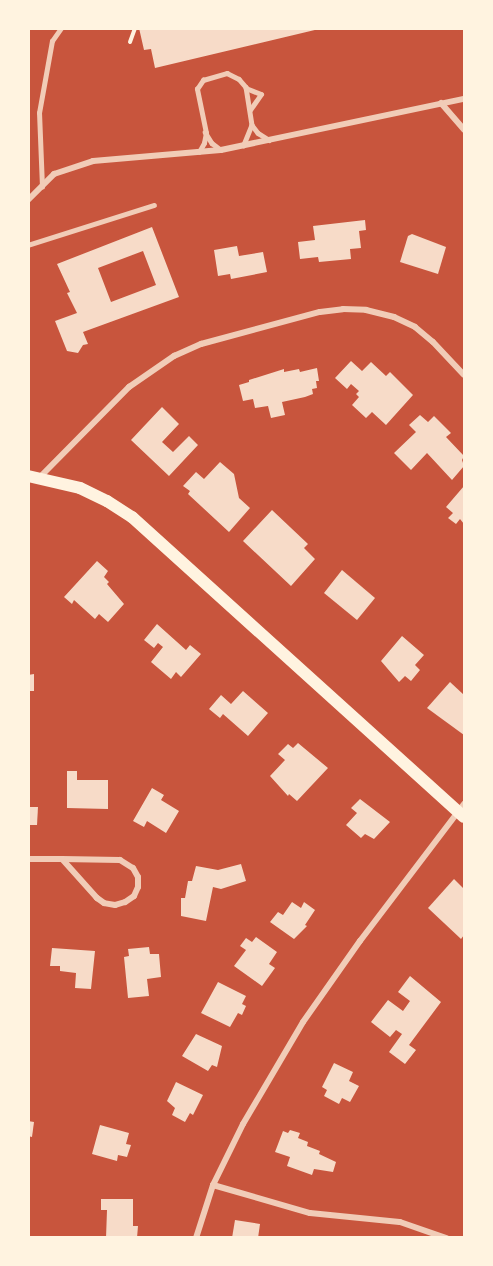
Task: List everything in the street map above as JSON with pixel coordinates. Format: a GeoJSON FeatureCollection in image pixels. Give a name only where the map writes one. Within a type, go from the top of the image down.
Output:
{"type":"FeatureCollection","features":[{"type":"Feature","properties":{"kind":"main road"},"geometry":{"type":"LineString","coordinates":[[34,477],[80,488],[132,517],[463,811]]}},
{"type":"Feature","properties":{"kind":"street"},"geometry":{"type":"LineString","coordinates":[[28,200],[54,174],[93,161],[221,150],[465,99]]}},
{"type":"Feature","properties":{"kind":"street"},"geometry":{"type":"LineString","coordinates":[[441,103],[465,129]]}},
{"type":"Feature","properties":{"kind":"street"},"geometry":{"type":"LineString","coordinates":[[34,477],[129,387],[174,356],[201,344],[320,312],[343,309],[366,310],[394,317],[415,327],[434,342],[465,375]]}},
{"type":"Feature","properties":{"kind":"street"},"geometry":{"type":"LineString","coordinates":[[196,1238],[213,1185],[243,1124],[303,1022],[360,941],[463,811]]}},
{"type":"Feature","properties":{"kind":"street"},"geometry":{"type":"LineString","coordinates":[[28,859],[62,859],[120,860],[133,868],[138,877],[138,887],[134,896],[125,902],[115,905],[104,903],[62,859]]}},
{"type":"Feature","properties":{"kind":"street"},"geometry":{"type":"LineString","coordinates":[[213,1185],[310,1213],[400,1222],[446,1238]]}},
{"type":"Feature","properties":{"kind":"lane"},"geometry":{"type":"LineString","coordinates":[[42,187],[39,113],[52,41],[61,28]]}},
{"type":"Feature","properties":{"kind":"lane"},"geometry":{"type":"LineString","coordinates":[[221,150],[206,134],[197,89],[203,80],[227,73],[239,79],[246,87],[261,94],[250,110]]}},
{"type":"Feature","properties":{"kind":"lane"},"geometry":{"type":"LineString","coordinates":[[246,87],[252,125],[258,133],[269,140]]}},
{"type":"Feature","properties":{"kind":"lane"},"geometry":{"type":"LineString","coordinates":[[244,145],[252,125]]}},
{"type":"Feature","properties":{"kind":"lane"},"geometry":{"type":"LineString","coordinates":[[199,152],[206,134]]}},
{"type":"Feature","properties":{"kind":"lane"},"geometry":{"type":"LineString","coordinates":[[28,245],[154,205]]}},
{"type":"Feature","properties":{"kind":"path"},"geometry":{"type":"LineString","coordinates":[[130,42],[138,29]]}},
{"type":"Feature","properties":{"kind":"building"},"geometry":{"type":"Polygon","coordinates":[[[139,28],[319,29],[155,68],[151,49],[144,50],[139,28]]]}},
{"type":"Feature","properties":{"kind":"building"},"geometry":{"type":"Polygon","coordinates":[[[365,220],[366,230],[359,231],[361,248],[350,249],[351,259],[319,262],[318,257],[300,259],[298,242],[315,240],[313,226],[365,220]]]}},
{"type":"Feature","properties":{"kind":"building"},"geometry":{"type":"Polygon","coordinates":[[[152,227],[179,297],[83,332],[88,344],[83,345],[78,353],[67,351],[55,321],[77,313],[57,264],[152,227]],[[143,251],[98,268],[111,302],[156,285],[143,251]]]}},
{"type":"Feature","properties":{"kind":"building"},"geometry":{"type":"Polygon","coordinates":[[[412,234],[446,247],[438,274],[400,262],[408,236],[412,234]]]}},
{"type":"Feature","properties":{"kind":"building"},"geometry":{"type":"Polygon","coordinates":[[[237,246],[239,256],[263,252],[267,272],[231,279],[230,274],[218,276],[214,250],[237,246]]]}},
{"type":"Feature","properties":{"kind":"building"},"geometry":{"type":"Polygon","coordinates":[[[351,361],[362,371],[371,362],[386,376],[390,372],[413,395],[386,425],[372,412],[366,418],[352,405],[359,397],[356,394],[359,391],[351,384],[347,389],[335,378],[351,361]]]}},
{"type":"Feature","properties":{"kind":"building"},"geometry":{"type":"Polygon","coordinates":[[[317,368],[319,381],[316,381],[317,388],[312,389],[313,394],[282,402],[285,415],[271,418],[268,406],[255,408],[253,399],[243,401],[239,385],[249,380],[284,369],[284,372],[299,369],[300,372],[317,368]]]}},
{"type":"Feature","properties":{"kind":"building"},"geometry":{"type":"Polygon","coordinates":[[[162,407],[179,424],[162,442],[173,452],[189,436],[198,445],[169,476],[131,440],[162,407]]]}},
{"type":"Feature","properties":{"kind":"building"},"geometry":{"type":"Polygon","coordinates":[[[420,415],[428,422],[434,416],[451,433],[446,437],[464,456],[462,460],[464,466],[452,480],[427,453],[411,470],[394,453],[416,432],[409,425],[420,415]]]}},
{"type":"Feature","properties":{"kind":"building"},"geometry":{"type":"Polygon","coordinates":[[[220,462],[234,474],[239,498],[250,508],[229,532],[188,494],[190,491],[183,486],[196,472],[204,479],[220,462]]]}},
{"type":"Feature","properties":{"kind":"building"},"geometry":{"type":"Polygon","coordinates":[[[464,486],[464,524],[460,519],[456,524],[448,518],[453,513],[446,507],[464,486]]]}},
{"type":"Feature","properties":{"kind":"building"},"geometry":{"type":"Polygon","coordinates":[[[272,510],[308,544],[304,548],[315,559],[291,586],[243,541],[272,510]]]}},
{"type":"Feature","properties":{"kind":"building"},"geometry":{"type":"Polygon","coordinates":[[[97,561],[108,571],[104,577],[109,582],[107,584],[124,604],[108,622],[99,614],[95,619],[74,600],[72,604],[64,597],[97,561]]]}},
{"type":"Feature","properties":{"kind":"building"},"geometry":{"type":"Polygon","coordinates":[[[342,570],[375,598],[357,620],[324,593],[342,570]]]}},
{"type":"Feature","properties":{"kind":"building"},"geometry":{"type":"Polygon","coordinates":[[[157,624],[186,650],[190,645],[201,654],[181,677],[176,672],[171,679],[151,662],[163,647],[158,643],[154,648],[144,640],[157,624]]]}},
{"type":"Feature","properties":{"kind":"building"},"geometry":{"type":"Polygon","coordinates":[[[402,636],[424,655],[415,665],[420,670],[411,681],[405,676],[399,682],[381,661],[402,636]]]}},
{"type":"Feature","properties":{"kind":"building"},"geometry":{"type":"Polygon","coordinates":[[[34,674],[34,691],[28,691],[28,675],[34,674]]]}},
{"type":"Feature","properties":{"kind":"building"},"geometry":{"type":"Polygon","coordinates":[[[450,682],[464,695],[464,735],[427,708],[450,682]]]}},
{"type":"Feature","properties":{"kind":"building"},"geometry":{"type":"Polygon","coordinates":[[[243,691],[268,713],[248,736],[223,714],[220,718],[209,709],[221,695],[231,704],[243,691]]]}},
{"type":"Feature","properties":{"kind":"building"},"geometry":{"type":"Polygon","coordinates":[[[298,743],[328,768],[297,801],[289,794],[288,796],[270,776],[285,760],[278,754],[288,744],[293,748],[298,743]]]}},
{"type":"Feature","properties":{"kind":"building"},"geometry":{"type":"Polygon","coordinates":[[[67,771],[77,771],[77,780],[108,780],[108,809],[67,808],[67,771]]]}},
{"type":"Feature","properties":{"kind":"building"},"geometry":{"type":"Polygon","coordinates":[[[152,788],[164,795],[161,800],[179,811],[166,833],[147,821],[144,827],[133,821],[152,788]]]}},
{"type":"Feature","properties":{"kind":"building"},"geometry":{"type":"Polygon","coordinates":[[[360,799],[390,822],[374,839],[365,834],[361,838],[346,825],[357,813],[351,808],[360,799]]]}},
{"type":"Feature","properties":{"kind":"building"},"geometry":{"type":"Polygon","coordinates":[[[28,807],[38,807],[37,825],[28,825],[28,807]]]}},
{"type":"Feature","properties":{"kind":"building"},"geometry":{"type":"Polygon","coordinates":[[[241,864],[246,881],[221,889],[213,887],[206,921],[181,916],[181,898],[185,898],[188,881],[192,881],[196,866],[218,870],[241,864]]]}},
{"type":"Feature","properties":{"kind":"building"},"geometry":{"type":"Polygon","coordinates":[[[454,879],[464,889],[464,935],[461,939],[428,908],[454,879]]]}},
{"type":"Feature","properties":{"kind":"building"},"geometry":{"type":"Polygon","coordinates":[[[292,902],[301,908],[304,902],[315,910],[305,925],[307,926],[294,939],[270,922],[278,912],[283,915],[292,902]]]}},
{"type":"Feature","properties":{"kind":"building"},"geometry":{"type":"Polygon","coordinates":[[[256,937],[277,952],[269,964],[275,968],[262,986],[234,966],[246,950],[240,946],[246,938],[252,942],[256,937]]]}},
{"type":"Feature","properties":{"kind":"building"},"geometry":{"type":"Polygon","coordinates":[[[149,947],[150,954],[159,954],[161,977],[147,979],[149,996],[128,998],[124,957],[129,956],[128,949],[149,947]]]}},
{"type":"Feature","properties":{"kind":"building"},"geometry":{"type":"Polygon","coordinates":[[[52,948],[95,951],[91,989],[75,988],[76,973],[60,971],[60,966],[50,966],[52,948]]]}},
{"type":"Feature","properties":{"kind":"building"},"geometry":{"type":"Polygon","coordinates":[[[410,976],[441,1002],[409,1045],[416,1050],[405,1064],[389,1052],[402,1034],[396,1030],[390,1037],[371,1022],[388,1000],[403,1011],[410,1001],[398,992],[410,976]]]}},
{"type":"Feature","properties":{"kind":"building"},"geometry":{"type":"Polygon","coordinates":[[[218,982],[246,996],[242,1004],[246,1006],[242,1015],[238,1013],[230,1027],[201,1013],[218,982]]]}},
{"type":"Feature","properties":{"kind":"building"},"geometry":{"type":"Polygon","coordinates":[[[196,1034],[222,1046],[217,1067],[212,1065],[208,1071],[182,1056],[196,1034]]]}},
{"type":"Feature","properties":{"kind":"building"},"geometry":{"type":"Polygon","coordinates":[[[334,1063],[353,1072],[349,1081],[359,1086],[350,1102],[342,1098],[339,1104],[324,1096],[327,1090],[322,1087],[334,1063]]]}},
{"type":"Feature","properties":{"kind":"building"},"geometry":{"type":"Polygon","coordinates":[[[176,1082],[203,1095],[193,1115],[190,1113],[185,1122],[172,1115],[175,1108],[167,1101],[176,1082]]]}},
{"type":"Feature","properties":{"kind":"building"},"geometry":{"type":"Polygon","coordinates":[[[28,1121],[34,1122],[32,1137],[28,1136],[28,1121]]]}},
{"type":"Feature","properties":{"kind":"building"},"geometry":{"type":"Polygon","coordinates":[[[100,1125],[129,1133],[126,1144],[131,1145],[127,1157],[118,1155],[117,1161],[92,1154],[100,1125]]]}},
{"type":"Feature","properties":{"kind":"building"},"geometry":{"type":"Polygon","coordinates":[[[290,1130],[300,1133],[298,1138],[308,1142],[307,1146],[320,1151],[319,1154],[336,1162],[333,1172],[314,1169],[312,1175],[287,1166],[290,1157],[275,1152],[283,1131],[288,1133],[290,1130]]]}},
{"type":"Feature","properties":{"kind":"building"},"geometry":{"type":"Polygon","coordinates":[[[101,1199],[133,1199],[133,1226],[138,1226],[137,1238],[106,1238],[107,1210],[101,1210],[101,1199]]]}},
{"type":"Feature","properties":{"kind":"building"},"geometry":{"type":"Polygon","coordinates":[[[235,1220],[260,1224],[258,1238],[232,1238],[235,1220]]]}}]}
